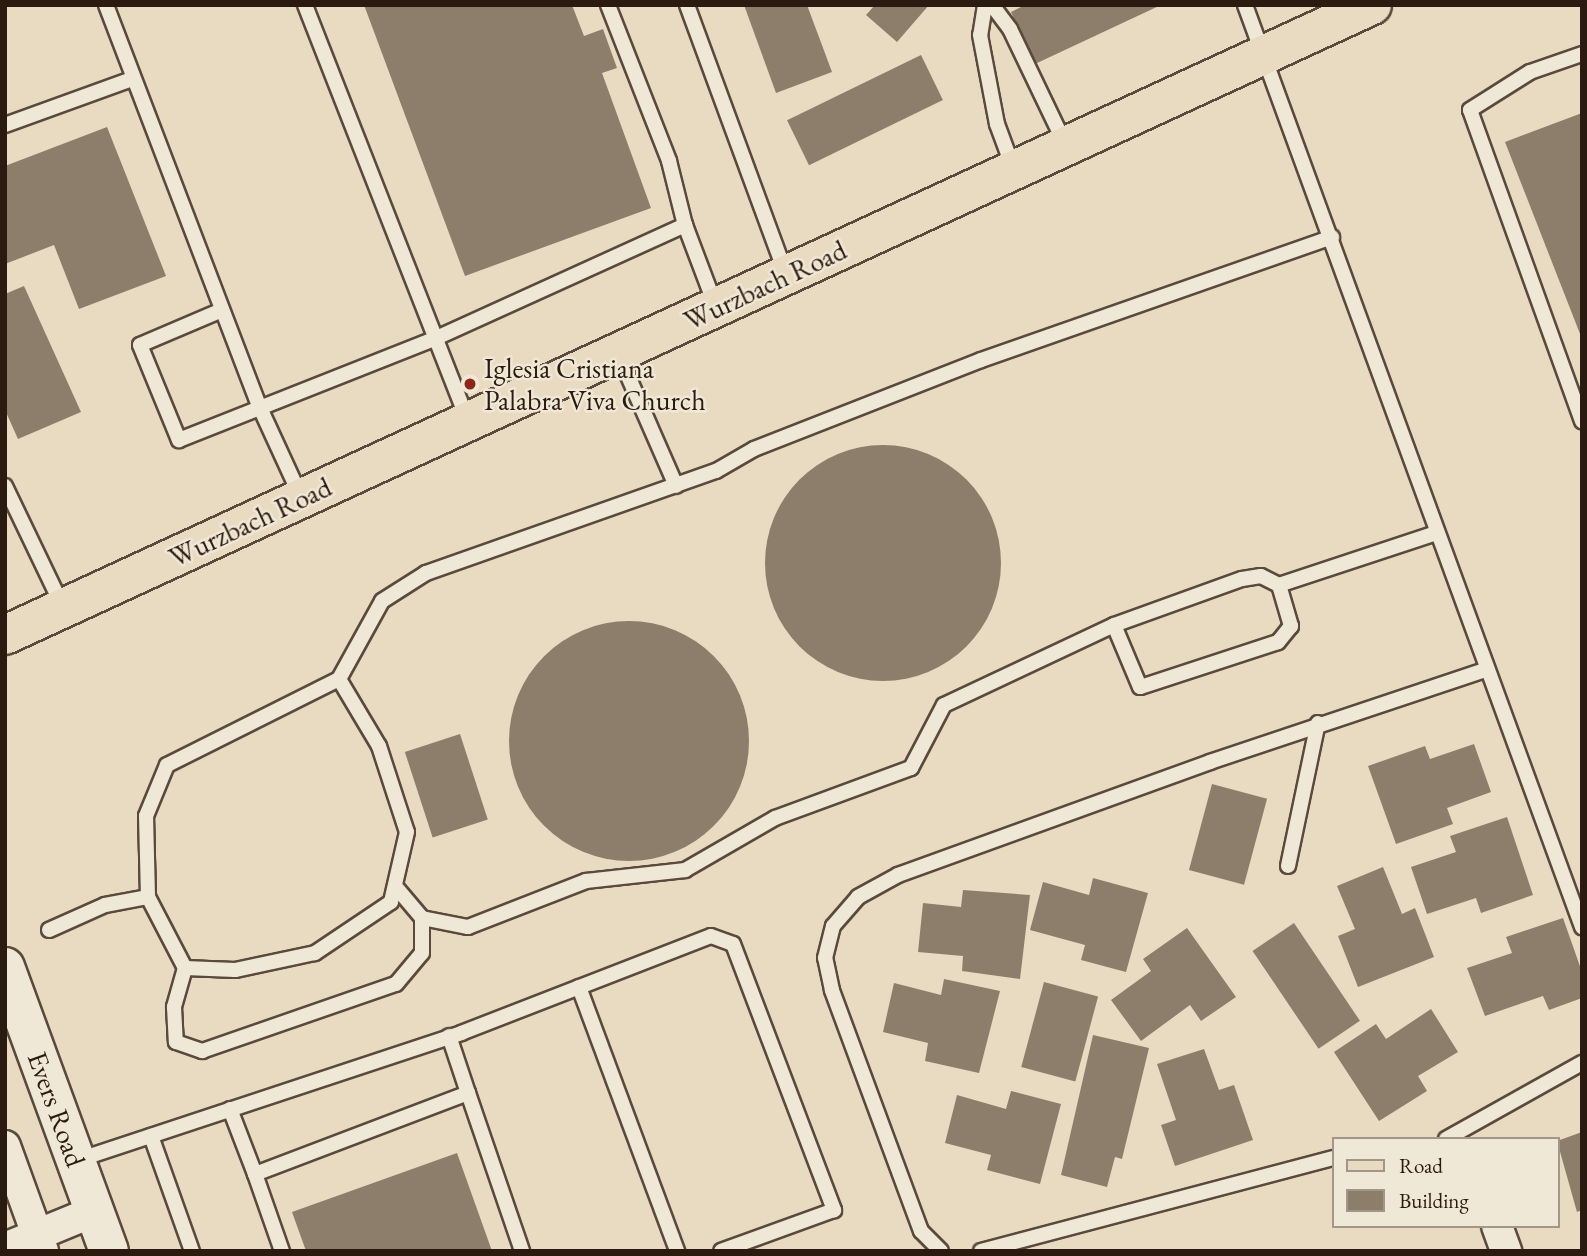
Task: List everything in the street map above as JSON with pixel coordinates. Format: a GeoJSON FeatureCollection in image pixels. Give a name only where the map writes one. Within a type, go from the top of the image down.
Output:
{"type":"FeatureCollection","features":[{"type":"Feature","properties":{"kind":"main road","name":"Wurzbach Road"},"geometry":{"type":"LineString","coordinates":[[5,635],[1015,171],[1353,9]]}},
{"type":"Feature","properties":{"kind":"main road","name":"Evers Road"},"geometry":{"type":"LineString","coordinates":[[8,979],[108,1251]]}},
{"type":"Feature","properties":{"kind":"street"},"geometry":{"type":"LineString","coordinates":[[5,1146],[40,1242]]}},
{"type":"Feature","properties":{"kind":"street"},"geometry":{"type":"LineString","coordinates":[[5,1248],[40,1242],[95,1211]]}},
{"type":"Feature","properties":{"kind":"street"},"geometry":{"type":"LineString","coordinates":[[1498,1228],[1506,1251]]}},
{"type":"Feature","properties":{"kind":"lane"},"geometry":{"type":"LineString","coordinates":[[106,5],[132,79],[261,410],[302,499]]}},
{"type":"Feature","properties":{"kind":"lane"},"geometry":{"type":"LineString","coordinates":[[305,5],[434,339],[469,422]]}},
{"type":"Feature","properties":{"kind":"lane"},"geometry":{"type":"LineString","coordinates":[[608,5],[669,161],[685,225],[716,308]]}},
{"type":"Feature","properties":{"kind":"lane"},"geometry":{"type":"LineString","coordinates":[[687,5],[786,276]]}},
{"type":"Feature","properties":{"kind":"lane"},"geometry":{"type":"LineString","coordinates":[[985,5],[980,35],[997,124],[1015,171]]}},
{"type":"Feature","properties":{"kind":"lane"},"geometry":{"type":"LineString","coordinates":[[992,5],[1066,147]]}},
{"type":"Feature","properties":{"kind":"lane"},"geometry":{"type":"LineString","coordinates":[[1245,5],[1332,237],[1485,670],[1582,927]]}},
{"type":"Feature","properties":{"kind":"lane"},"geometry":{"type":"LineString","coordinates":[[1582,54],[1530,72],[1470,110],[1582,421]]}},
{"type":"Feature","properties":{"kind":"lane"},"geometry":{"type":"LineString","coordinates":[[5,125],[132,79]]}},
{"type":"Feature","properties":{"kind":"lane"},"geometry":{"type":"LineString","coordinates":[[222,310],[140,345],[179,440],[261,410],[434,339],[685,225]]}},
{"type":"Feature","properties":{"kind":"lane"},"geometry":{"type":"LineString","coordinates":[[422,918],[422,953],[396,984],[202,1051],[176,1042],[174,1007],[185,968],[148,897],[146,816],[167,765],[339,680],[382,601],[426,573],[676,486],[981,360],[1332,237]]}},
{"type":"Feature","properties":{"kind":"lane"},"geometry":{"type":"LineString","coordinates":[[618,353],[676,486]]}},
{"type":"Feature","properties":{"kind":"lane"},"geometry":{"type":"LineString","coordinates":[[5,486],[64,608]]}},
{"type":"Feature","properties":{"kind":"lane"},"geometry":{"type":"LineString","coordinates":[[395,886],[422,918],[468,927],[586,881],[685,870],[775,818],[911,768],[944,705],[1114,625],[1242,579],[1261,576],[1279,584],[1436,533]]}},
{"type":"Feature","properties":{"kind":"lane"},"geometry":{"type":"LineString","coordinates":[[1114,625],[1140,687],[1278,642],[1291,626],[1279,584]]}},
{"type":"Feature","properties":{"kind":"lane"},"geometry":{"type":"LineString","coordinates":[[941,1251],[921,1231],[832,990],[825,958],[833,926],[858,897],[898,875],[1318,723],[1485,670]]}},
{"type":"Feature","properties":{"kind":"lane"},"geometry":{"type":"LineString","coordinates":[[185,968],[235,970],[315,953],[370,919],[391,902],[407,832],[379,746],[339,680]]}},
{"type":"Feature","properties":{"kind":"lane"},"geometry":{"type":"LineString","coordinates":[[1288,866],[1318,723]]}},
{"type":"Feature","properties":{"kind":"lane"},"geometry":{"type":"LineString","coordinates":[[49,930],[105,905],[148,897]]}},
{"type":"Feature","properties":{"kind":"lane"},"geometry":{"type":"LineString","coordinates":[[76,1161],[449,1037],[711,936],[733,944],[834,1210],[721,1251]]}},
{"type":"Feature","properties":{"kind":"lane"},"geometry":{"type":"LineString","coordinates":[[579,987],[677,1251]]}},
{"type":"Feature","properties":{"kind":"lane"},"geometry":{"type":"LineString","coordinates":[[449,1037],[522,1251]]}},
{"type":"Feature","properties":{"kind":"lane"},"geometry":{"type":"LineString","coordinates":[[1450,1137],[1582,1063]]}},
{"type":"Feature","properties":{"kind":"lane"},"geometry":{"type":"LineString","coordinates":[[255,1174],[468,1093]]}},
{"type":"Feature","properties":{"kind":"lane"},"geometry":{"type":"LineString","coordinates":[[230,1109],[282,1251]]}},
{"type":"Feature","properties":{"kind":"lane"},"geometry":{"type":"LineString","coordinates":[[151,1136],[192,1251]]}},
{"type":"Feature","properties":{"kind":"lane"},"geometry":{"type":"LineString","coordinates":[[981,1251],[1332,1158]]}},
{"type":"Feature","properties":{"kind":"building"},"geometry":{"type":"Polygon","coordinates":[[[364,5],[572,5],[584,36],[603,29],[617,68],[602,73],[651,208],[465,276],[364,5]]]}},
{"type":"Feature","properties":{"kind":"building"},"geometry":{"type":"Polygon","coordinates":[[[744,5],[807,5],[832,72],[776,93],[744,5]]]}},
{"type":"Feature","properties":{"kind":"building"},"geometry":{"type":"Polygon","coordinates":[[[875,5],[929,5],[897,42],[866,15],[875,5]]]}},
{"type":"Feature","properties":{"kind":"building"},"geometry":{"type":"Polygon","coordinates":[[[1025,5],[1161,5],[1035,64],[1011,12],[1025,5]]]}},
{"type":"Feature","properties":{"kind":"building"},"geometry":{"type":"Polygon","coordinates":[[[921,55],[943,100],[809,165],[787,120],[921,55]]]}},
{"type":"Feature","properties":{"kind":"building"},"geometry":{"type":"Polygon","coordinates":[[[1582,113],[1582,339],[1505,142],[1582,113]]]}},
{"type":"Feature","properties":{"kind":"building"},"geometry":{"type":"Polygon","coordinates":[[[107,127],[166,276],[79,309],[54,245],[5,264],[5,166],[107,127]]]}},
{"type":"Feature","properties":{"kind":"building"},"geometry":{"type":"Polygon","coordinates":[[[24,286],[81,412],[18,439],[5,410],[5,294],[24,286]]]}},
{"type":"Feature","properties":{"kind":"building"},"geometry":{"type":"Polygon","coordinates":[[[883,445],[906,447],[939,459],[958,472],[974,488],[987,507],[996,529],[1001,563],[999,586],[987,619],[974,638],[958,654],[939,667],[917,676],[883,681],[860,679],[827,667],[808,654],[792,638],[779,619],[770,597],[765,563],[767,540],[779,507],[792,488],[808,472],[827,459],[849,450],[883,445]]]}},
{"type":"Feature","properties":{"kind":"building"},"geometry":{"type":"Polygon","coordinates":[[[629,621],[675,630],[696,641],[714,656],[729,674],[740,695],[749,741],[740,787],[729,808],[714,826],[696,841],[675,852],[629,861],[583,852],[562,841],[544,826],[529,808],[518,787],[509,741],[518,695],[529,674],[544,656],[562,641],[583,630],[629,621]]]}},
{"type":"Feature","properties":{"kind":"building"},"geometry":{"type":"Polygon","coordinates":[[[460,734],[488,820],[433,838],[405,752],[460,734]]]}},
{"type":"Feature","properties":{"kind":"building"},"geometry":{"type":"Polygon","coordinates":[[[1474,744],[1491,792],[1447,808],[1453,824],[1396,844],[1368,766],[1425,746],[1430,759],[1474,744]]]}},
{"type":"Feature","properties":{"kind":"building"},"geometry":{"type":"Polygon","coordinates":[[[1212,784],[1267,799],[1244,885],[1189,870],[1212,784]]]}},
{"type":"Feature","properties":{"kind":"building"},"geometry":{"type":"Polygon","coordinates":[[[1507,817],[1533,895],[1481,913],[1476,898],[1427,914],[1411,867],[1456,852],[1450,836],[1507,817]]]}},
{"type":"Feature","properties":{"kind":"building"},"geometry":{"type":"Polygon","coordinates":[[[1383,867],[1402,914],[1415,908],[1434,957],[1358,987],[1338,936],[1355,929],[1337,886],[1383,867]]]}},
{"type":"Feature","properties":{"kind":"building"},"geometry":{"type":"Polygon","coordinates":[[[1093,878],[1148,893],[1126,972],[1081,960],[1085,945],[1030,930],[1043,882],[1089,895],[1093,878]]]}},
{"type":"Feature","properties":{"kind":"building"},"geometry":{"type":"Polygon","coordinates":[[[963,890],[1030,895],[1020,979],[962,971],[963,956],[918,952],[923,903],[961,907],[963,890]]]}},
{"type":"Feature","properties":{"kind":"building"},"geometry":{"type":"Polygon","coordinates":[[[1563,918],[1582,972],[1582,998],[1549,1010],[1543,996],[1485,1016],[1467,968],[1512,953],[1506,937],[1563,918]]]}},
{"type":"Feature","properties":{"kind":"building"},"geometry":{"type":"Polygon","coordinates":[[[1294,923],[1360,1021],[1319,1049],[1253,951],[1294,923]]]}},
{"type":"Feature","properties":{"kind":"building"},"geometry":{"type":"Polygon","coordinates":[[[1187,928],[1236,997],[1201,1021],[1190,1005],[1141,1041],[1111,1000],[1151,971],[1143,959],[1187,928]]]}},
{"type":"Feature","properties":{"kind":"building"},"geometry":{"type":"Polygon","coordinates":[[[944,979],[1000,991],[979,1073],[925,1061],[928,1043],[883,1032],[894,983],[941,995],[944,979]]]}},
{"type":"Feature","properties":{"kind":"building"},"geometry":{"type":"Polygon","coordinates":[[[1044,982],[1098,996],[1075,1081],[1021,1067],[1044,982]]]}},
{"type":"Feature","properties":{"kind":"building"},"geometry":{"type":"Polygon","coordinates":[[[1431,1009],[1458,1052],[1418,1076],[1427,1091],[1379,1121],[1334,1052],[1376,1024],[1386,1039],[1431,1009]]]}},
{"type":"Feature","properties":{"kind":"building"},"geometry":{"type":"Polygon","coordinates":[[[1093,1035],[1149,1048],[1122,1159],[1115,1157],[1107,1187],[1061,1175],[1093,1035]]]}},
{"type":"Feature","properties":{"kind":"building"},"geometry":{"type":"Polygon","coordinates":[[[1204,1049],[1219,1090],[1234,1085],[1253,1140],[1175,1166],[1161,1125],[1176,1120],[1157,1064],[1204,1049]]]}},
{"type":"Feature","properties":{"kind":"building"},"geometry":{"type":"Polygon","coordinates":[[[1011,1091],[1061,1104],[1040,1184],[987,1170],[991,1155],[945,1143],[957,1095],[1006,1109],[1011,1091]]]}},
{"type":"Feature","properties":{"kind":"building"},"geometry":{"type":"Polygon","coordinates":[[[1582,1132],[1582,1210],[1577,1212],[1559,1148],[1559,1140],[1582,1132]]]}},
{"type":"Feature","properties":{"kind":"building"},"geometry":{"type":"Polygon","coordinates":[[[457,1153],[492,1251],[306,1251],[292,1212],[457,1153]]]}},
{"type":"Feature","properties":{"kind":"place","name":"Iglesia Cristiana Palabra Viva Church"},"geometry":{"type":"Point","coordinates":[470,384]}}]}
